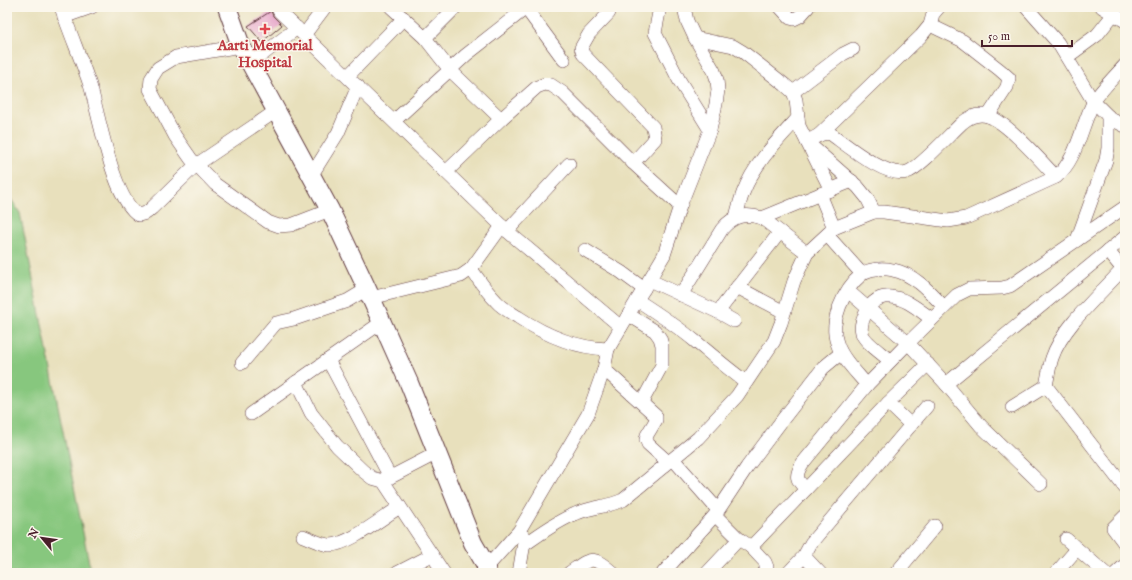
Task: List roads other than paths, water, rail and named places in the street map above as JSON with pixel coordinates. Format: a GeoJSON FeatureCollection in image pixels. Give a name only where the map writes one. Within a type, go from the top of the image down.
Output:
{"type":"FeatureCollection","features":[{"type":"Feature","properties":{"kind":"street"},"geometry":{"type":"LineString","coordinates":[[92,7],[63,12],[90,86],[108,157],[121,190],[133,212],[139,215],[146,213],[196,165],[276,111]]}},
{"type":"Feature","properties":{"kind":"street"},"geometry":{"type":"LineString","coordinates":[[227,7],[241,46],[330,210],[382,322],[438,452],[473,543],[486,570],[519,531],[588,414],[604,369],[608,349],[664,255],[680,206],[710,130],[718,90],[717,80],[714,71],[687,22],[684,7]]}},
{"type":"Feature","properties":{"kind":"street"},"geometry":{"type":"LineString","coordinates":[[250,64],[300,31],[325,7]]}},
{"type":"Feature","properties":{"kind":"street"},"geometry":{"type":"LineString","coordinates":[[391,7],[425,38],[450,70],[501,119]]}},
{"type":"Feature","properties":{"kind":"street"},"geometry":{"type":"LineString","coordinates":[[425,38],[454,9],[454,7]]}},
{"type":"Feature","properties":{"kind":"street"},"geometry":{"type":"LineString","coordinates":[[660,7],[655,33],[679,80],[710,130]]}},
{"type":"Feature","properties":{"kind":"street"},"geometry":{"type":"LineString","coordinates":[[780,7],[790,18],[794,19],[800,16],[808,7]]}},
{"type":"Feature","properties":{"kind":"street"},"geometry":{"type":"LineString","coordinates":[[1026,7],[1058,43],[1093,101],[1108,116],[1125,126]]}},
{"type":"Feature","properties":{"kind":"street"},"geometry":{"type":"LineString","coordinates":[[1102,7],[1125,21]]}},
{"type":"Feature","properties":{"kind":"street"},"geometry":{"type":"LineString","coordinates":[[394,121],[466,55],[525,8],[564,60]]}},
{"type":"Feature","properties":{"kind":"street"},"geometry":{"type":"LineString","coordinates":[[279,11],[505,229],[621,327]]}},
{"type":"Feature","properties":{"kind":"street"},"geometry":{"type":"LineString","coordinates":[[609,13],[589,34],[581,48],[583,54],[653,127],[655,140],[633,163]]}},
{"type":"Feature","properties":{"kind":"street"},"geometry":{"type":"LineString","coordinates":[[807,142],[819,135],[905,52],[933,13],[963,41],[1006,74],[1009,78],[1007,87],[988,116]]}},
{"type":"Feature","properties":{"kind":"street"},"geometry":{"type":"LineString","coordinates":[[1067,57],[1097,36],[1113,15]]}},
{"type":"Feature","properties":{"kind":"street"},"geometry":{"type":"LineString","coordinates":[[348,76],[404,18]]}},
{"type":"Feature","properties":{"kind":"street"},"geometry":{"type":"LineString","coordinates":[[695,38],[733,46],[779,79],[793,92],[796,100],[802,134],[807,142],[826,192],[830,232],[862,274]]}},
{"type":"Feature","properties":{"kind":"street"},"geometry":{"type":"LineString","coordinates":[[241,46],[176,57],[158,68],[151,79],[150,89],[175,136],[190,160],[215,184],[268,222],[279,226],[291,225],[330,210]]}},
{"type":"Feature","properties":{"kind":"street"},"geometry":{"type":"LineString","coordinates":[[793,92],[843,54],[853,49]]}},
{"type":"Feature","properties":{"kind":"street"},"geometry":{"type":"LineString","coordinates":[[524,545],[575,513],[615,504],[623,500],[698,438],[732,401],[774,341],[794,281],[807,254],[830,232],[874,212],[884,212],[948,221],[966,218],[1056,177],[1063,171],[1070,159],[1093,101],[1125,65]]}},
{"type":"Feature","properties":{"kind":"street"},"geometry":{"type":"LineString","coordinates":[[446,172],[501,119],[537,88],[545,84],[551,85],[564,93],[633,163],[680,206]]}},
{"type":"Feature","properties":{"kind":"street"},"geometry":{"type":"LineString","coordinates":[[311,176],[338,133],[358,86]]}},
{"type":"Feature","properties":{"kind":"street"},"geometry":{"type":"LineString","coordinates":[[819,135],[827,133],[831,134],[877,166],[887,170],[906,173],[920,164],[969,117],[974,115],[988,116],[1015,135],[1056,177]]}},
{"type":"Feature","properties":{"kind":"street"},"geometry":{"type":"LineString","coordinates":[[1077,240],[1106,160],[1108,148],[1108,116]]}},
{"type":"Feature","properties":{"kind":"street"},"geometry":{"type":"LineString","coordinates":[[736,217],[742,194],[755,170],[769,149],[798,118]]}},
{"type":"Feature","properties":{"kind":"street"},"geometry":{"type":"LineString","coordinates":[[807,142],[852,181],[867,198],[874,212]]}},
{"type":"Feature","properties":{"kind":"street"},"geometry":{"type":"LineString","coordinates":[[242,363],[276,323],[294,319],[369,294],[461,276],[470,269],[505,229],[570,164]]}},
{"type":"Feature","properties":{"kind":"street"},"geometry":{"type":"LineString","coordinates":[[762,218],[852,181]]}},
{"type":"Feature","properties":{"kind":"street"},"geometry":{"type":"LineString","coordinates":[[806,489],[799,483],[798,471],[867,385],[957,295],[969,289],[1002,288],[1010,286],[1125,208]]}},
{"type":"Feature","properties":{"kind":"street"},"geometry":{"type":"LineString","coordinates":[[681,295],[722,229],[729,220],[736,217],[754,216],[762,218],[807,254]]}},
{"type":"Feature","properties":{"kind":"street"},"geometry":{"type":"LineString","coordinates":[[718,312],[780,232]]}},
{"type":"Feature","properties":{"kind":"street"},"geometry":{"type":"LineString","coordinates":[[946,384],[1125,236]]}},
{"type":"Feature","properties":{"kind":"street"},"geometry":{"type":"LineString","coordinates":[[585,250],[621,272],[643,290],[657,312],[746,382]]}},
{"type":"Feature","properties":{"kind":"street"},"geometry":{"type":"LineString","coordinates":[[1012,407],[1046,386],[1052,358],[1063,337],[1078,318],[1119,273],[1125,270],[1108,251]]}},
{"type":"Feature","properties":{"kind":"street"},"geometry":{"type":"LineString","coordinates":[[867,385],[841,353],[834,334],[840,304],[848,291],[862,274],[884,268],[900,271],[919,283],[944,307]]}},
{"type":"Feature","properties":{"kind":"street"},"geometry":{"type":"LineString","coordinates":[[470,269],[495,300],[504,308],[535,328],[548,335],[593,349],[608,349]]}},
{"type":"Feature","properties":{"kind":"street"},"geometry":{"type":"LineString","coordinates":[[737,288],[784,312]]}},
{"type":"Feature","properties":{"kind":"street"},"geometry":{"type":"LineString","coordinates":[[643,290],[681,295],[734,321]]}},
{"type":"Feature","properties":{"kind":"street"},"geometry":{"type":"LineString","coordinates":[[848,291],[908,343],[946,384],[981,426],[1041,484]]}},
{"type":"Feature","properties":{"kind":"street"},"geometry":{"type":"LineString","coordinates":[[890,361],[866,340],[862,334],[861,326],[871,304],[879,298],[890,296],[905,301],[932,319]]}},
{"type":"Feature","properties":{"kind":"street"},"geometry":{"type":"LineString","coordinates":[[629,315],[655,331],[660,338],[662,345],[662,365],[642,402]]}},
{"type":"Feature","properties":{"kind":"street"},"geometry":{"type":"LineString","coordinates":[[251,414],[382,322]]}},
{"type":"Feature","properties":{"kind":"street"},"geometry":{"type":"LineString","coordinates":[[663,573],[717,513],[735,484],[823,368],[841,353]]}},
{"type":"Feature","properties":{"kind":"street"},"geometry":{"type":"LineString","coordinates":[[328,360],[400,507],[444,573]]}},
{"type":"Feature","properties":{"kind":"street"},"geometry":{"type":"LineString","coordinates":[[751,547],[888,403],[928,364]]}},
{"type":"Feature","properties":{"kind":"street"},"geometry":{"type":"LineString","coordinates":[[604,369],[656,416],[656,420],[647,435],[646,439],[648,444],[670,461],[739,539],[751,547],[765,562],[767,567],[764,573]]}},
{"type":"Feature","properties":{"kind":"street"},"geometry":{"type":"LineString","coordinates":[[296,382],[311,413],[337,446],[372,478],[387,479],[438,452]]}},
{"type":"Feature","properties":{"kind":"street"},"geometry":{"type":"LineString","coordinates":[[1046,386],[1125,488]]}},
{"type":"Feature","properties":{"kind":"street"},"geometry":{"type":"LineString","coordinates":[[888,403],[911,425]]}},
{"type":"Feature","properties":{"kind":"street"},"geometry":{"type":"LineString","coordinates":[[788,573],[804,556],[810,543],[927,406]]}},
{"type":"Feature","properties":{"kind":"street"},"geometry":{"type":"LineString","coordinates":[[303,536],[328,545],[335,545],[355,537],[400,507]]}},
{"type":"Feature","properties":{"kind":"street"},"geometry":{"type":"LineString","coordinates":[[523,570],[524,545],[532,510]]}},
{"type":"Feature","properties":{"kind":"street"},"geometry":{"type":"LineString","coordinates":[[1125,516],[1113,528],[1125,544]]}},
{"type":"Feature","properties":{"kind":"street"},"geometry":{"type":"LineString","coordinates":[[896,573],[936,526]]}},
{"type":"Feature","properties":{"kind":"street"},"geometry":{"type":"LineString","coordinates":[[706,573],[739,539]]}},
{"type":"Feature","properties":{"kind":"street"},"geometry":{"type":"LineString","coordinates":[[1066,539],[1105,573]]}},
{"type":"Feature","properties":{"kind":"street"},"geometry":{"type":"LineString","coordinates":[[1056,573],[1077,549]]}},
{"type":"Feature","properties":{"kind":"street"},"geometry":{"type":"LineString","coordinates":[[396,573],[432,555]]}},
{"type":"Feature","properties":{"kind":"street"},"geometry":{"type":"LineString","coordinates":[[804,556],[820,573]]}},
{"type":"Feature","properties":{"kind":"street"},"geometry":{"type":"LineString","coordinates":[[569,573],[587,561],[592,560],[598,561],[612,573]]}},
{"type":"Feature","properties":{"kind":"street"},"geometry":{"type":"LineString","coordinates":[[1116,573],[1125,565]]}},
{"type":"Feature","properties":{"kind":"place","name":"Aarti Memorial Hospital"},"geometry":{"type":"Point","coordinates":[265,29]}}]}
